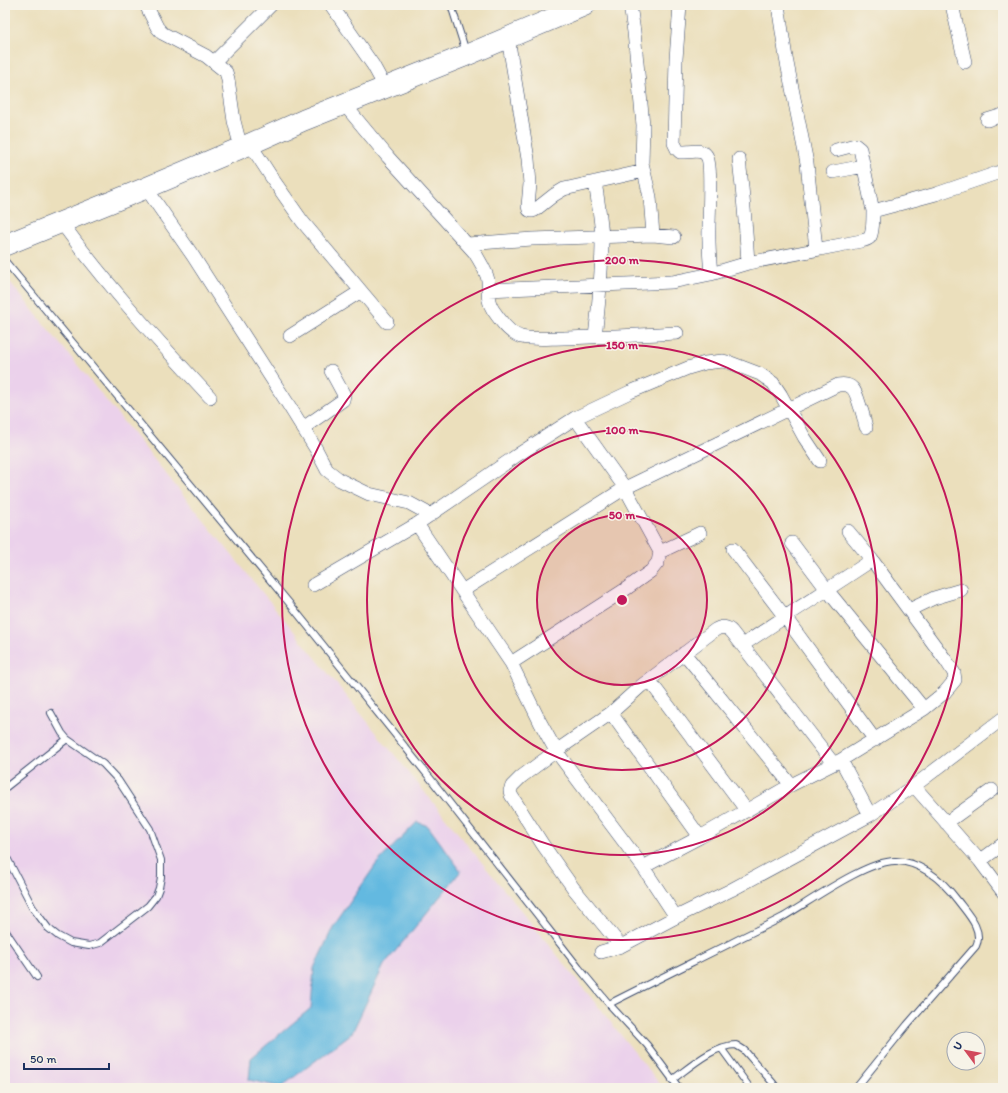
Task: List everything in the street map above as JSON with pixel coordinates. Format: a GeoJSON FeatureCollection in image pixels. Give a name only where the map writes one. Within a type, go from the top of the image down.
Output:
{"type":"FeatureCollection","features":[{"type":"Feature","properties":{"kind":"highway"},"geometry":{"type":"LineString","coordinates":[[5,245],[146,188],[304,120],[467,55],[585,5]]}},
{"type":"Feature","properties":{"kind":"street"},"geometry":{"type":"LineString","coordinates":[[146,5],[157,27],[162,33],[206,56],[228,76],[234,121],[246,146],[274,181],[302,222],[387,322]]}},
{"type":"Feature","properties":{"kind":"street"},"geometry":{"type":"LineString","coordinates":[[214,62],[271,5]]}},
{"type":"Feature","properties":{"kind":"street"},"geometry":{"type":"LineString","coordinates":[[331,5],[373,64],[385,87]]}},
{"type":"Feature","properties":{"kind":"street"},"geometry":{"type":"LineString","coordinates":[[630,5],[643,125],[642,163],[650,197],[653,235]]}},
{"type":"Feature","properties":{"kind":"street"},"geometry":{"type":"LineString","coordinates":[[680,5],[676,59],[674,143],[680,152],[702,152],[709,160],[709,240],[711,274]]}},
{"type":"Feature","properties":{"kind":"street"},"geometry":{"type":"LineString","coordinates":[[778,5],[786,58],[807,163],[816,250]]}},
{"type":"Feature","properties":{"kind":"street"},"geometry":{"type":"LineString","coordinates":[[952,5],[965,62]]}},
{"type":"Feature","properties":{"kind":"street"},"geometry":{"type":"LineString","coordinates":[[508,38],[528,160],[530,184],[529,209],[535,210],[564,189],[644,171]]}},
{"type":"Feature","properties":{"kind":"street"},"geometry":{"type":"LineString","coordinates":[[344,104],[388,157],[475,253],[485,271],[488,281],[488,301],[506,327],[521,336],[538,338],[677,334]]}},
{"type":"Feature","properties":{"kind":"street"},"geometry":{"type":"LineString","coordinates":[[987,120],[1003,115]]}},
{"type":"Feature","properties":{"kind":"street"},"geometry":{"type":"LineString","coordinates":[[488,290],[672,282],[711,274],[748,263],[868,238],[871,234],[873,211],[860,148],[857,146],[836,150]]}},
{"type":"Feature","properties":{"kind":"street"},"geometry":{"type":"LineString","coordinates":[[738,159],[744,195],[748,263]]}},
{"type":"Feature","properties":{"kind":"street"},"geometry":{"type":"LineString","coordinates":[[833,172],[864,166]]}},
{"type":"Feature","properties":{"kind":"street"},"geometry":{"type":"LineString","coordinates":[[873,211],[936,194],[1003,171]]}},
{"type":"Feature","properties":{"kind":"street"},"geometry":{"type":"LineString","coordinates":[[595,182],[602,237],[600,286],[595,337]]}},
{"type":"Feature","properties":{"kind":"street"},"geometry":{"type":"LineString","coordinates":[[146,188],[193,256],[303,428],[327,470],[340,480],[369,494],[409,503],[431,515]]}},
{"type":"Feature","properties":{"kind":"street"},"geometry":{"type":"LineString","coordinates":[[61,222],[126,304],[210,397]]}},
{"type":"Feature","properties":{"kind":"street"},"geometry":{"type":"LineString","coordinates":[[468,244],[532,239],[653,235],[674,237]]}},
{"type":"Feature","properties":{"kind":"street"},"geometry":{"type":"LineString","coordinates":[[290,336],[361,291]]}},
{"type":"Feature","properties":{"kind":"street"},"geometry":{"type":"LineString","coordinates":[[313,585],[417,524],[574,418],[630,392],[688,368],[705,363],[723,361],[760,374],[768,379],[776,387],[804,437],[820,461]]}},
{"type":"Feature","properties":{"kind":"street"},"geometry":{"type":"LineString","coordinates":[[303,428],[343,400],[344,395],[331,371]]}},
{"type":"Feature","properties":{"kind":"street"},"geometry":{"type":"LineString","coordinates":[[462,591],[625,488],[832,387],[840,384],[846,384],[856,392],[866,427]]}},
{"type":"Feature","properties":{"kind":"street"},"geometry":{"type":"LineString","coordinates":[[511,663],[623,591],[651,570],[658,562],[660,552],[625,488],[574,418]]}},
{"type":"Feature","properties":{"kind":"street"},"geometry":{"type":"LineString","coordinates":[[417,524],[511,663],[556,751],[643,867],[676,917]]}},
{"type":"Feature","properties":{"kind":"street"},"geometry":{"type":"LineString","coordinates":[[643,867],[700,838],[791,785],[837,762],[875,740],[924,709],[953,682],[955,677],[948,662],[872,560],[848,531]]}},
{"type":"Feature","properties":{"kind":"street"},"geometry":{"type":"LineString","coordinates":[[660,552],[700,533]]}},
{"type":"Feature","properties":{"kind":"street"},"geometry":{"type":"LineString","coordinates":[[792,543],[828,591],[924,709]]}},
{"type":"Feature","properties":{"kind":"street"},"geometry":{"type":"LineString","coordinates":[[733,549],[785,616],[875,740]]}},
{"type":"Feature","properties":{"kind":"street"},"geometry":{"type":"LineString","coordinates":[[743,645],[785,616],[828,591],[872,560]]}},
{"type":"Feature","properties":{"kind":"street"},"geometry":{"type":"LineString","coordinates":[[909,610],[934,598],[962,590]]}},
{"type":"Feature","properties":{"kind":"street"},"geometry":{"type":"LineString","coordinates":[[621,946],[574,888],[543,845],[510,792],[510,789],[515,782],[556,751],[611,713],[648,680],[715,630],[722,627],[727,628],[743,645],[837,762],[870,815]]}},
{"type":"Feature","properties":{"kind":"street"},"geometry":{"type":"LineString","coordinates":[[684,653],[791,785]]}},
{"type":"Feature","properties":{"kind":"street"},"geometry":{"type":"LineString","coordinates":[[648,680],[747,811]]}},
{"type":"Feature","properties":{"kind":"street"},"geometry":{"type":"LineString","coordinates":[[611,713],[700,838]]}},
{"type":"Feature","properties":{"kind":"street"},"geometry":{"type":"LineString","coordinates":[[601,952],[621,946],[732,890],[870,815],[914,786],[1002,719]]}},
{"type":"Feature","properties":{"kind":"street"},"geometry":{"type":"LineString","coordinates":[[914,786],[980,861],[1003,892]]}},
{"type":"Feature","properties":{"kind":"street"},"geometry":{"type":"LineString","coordinates":[[946,823],[992,790]]}},
{"type":"Feature","properties":{"kind":"street"},"geometry":{"type":"LineString","coordinates":[[980,861],[1003,844]]}},
{"type":"Feature","properties":{"kind":"lane"},"geometry":{"type":"LineString","coordinates":[[451,5],[467,55]]}},
{"type":"Feature","properties":{"kind":"lane"},"geometry":{"type":"LineString","coordinates":[[5,261],[290,604],[429,777],[579,968],[609,1004],[647,1045],[679,1088]]}},
{"type":"Feature","properties":{"kind":"lane"},"geometry":{"type":"LineString","coordinates":[[5,854],[33,908],[48,928],[71,944],[89,946],[100,943],[148,906],[156,896],[161,877],[161,860],[150,829],[118,780],[103,764],[67,739],[51,713]]}},
{"type":"Feature","properties":{"kind":"lane"},"geometry":{"type":"LineString","coordinates":[[5,788],[67,739]]}},
{"type":"Feature","properties":{"kind":"lane"},"geometry":{"type":"LineString","coordinates":[[609,1004],[782,917],[860,872],[888,862],[895,861],[912,864],[934,876],[944,885],[974,923],[979,940],[976,946],[907,1025],[856,1088]]}},
{"type":"Feature","properties":{"kind":"lane"},"geometry":{"type":"LineString","coordinates":[[5,930],[37,977]]}},
{"type":"Feature","properties":{"kind":"lane"},"geometry":{"type":"LineString","coordinates":[[672,1080],[709,1054],[721,1048],[733,1045],[740,1047],[777,1088]]}},
{"type":"Feature","properties":{"kind":"lane"},"geometry":{"type":"LineString","coordinates":[[721,1048],[750,1088]]}},
{"type":"Feature","properties":{"kind":"shaded area"},"geometry":{"type":"Polygon","coordinates":[[[5,276],[553,950],[663,1088],[5,1088],[5,276]]]}},
{"type":"Feature","properties":{"kind":"water"},"geometry":{"type":"Polygon","coordinates":[[[417,822],[428,826],[461,871],[384,965],[352,1033],[281,1087],[249,1080],[251,1058],[311,1008],[314,968],[333,927],[377,863],[417,822]]]}}]}
